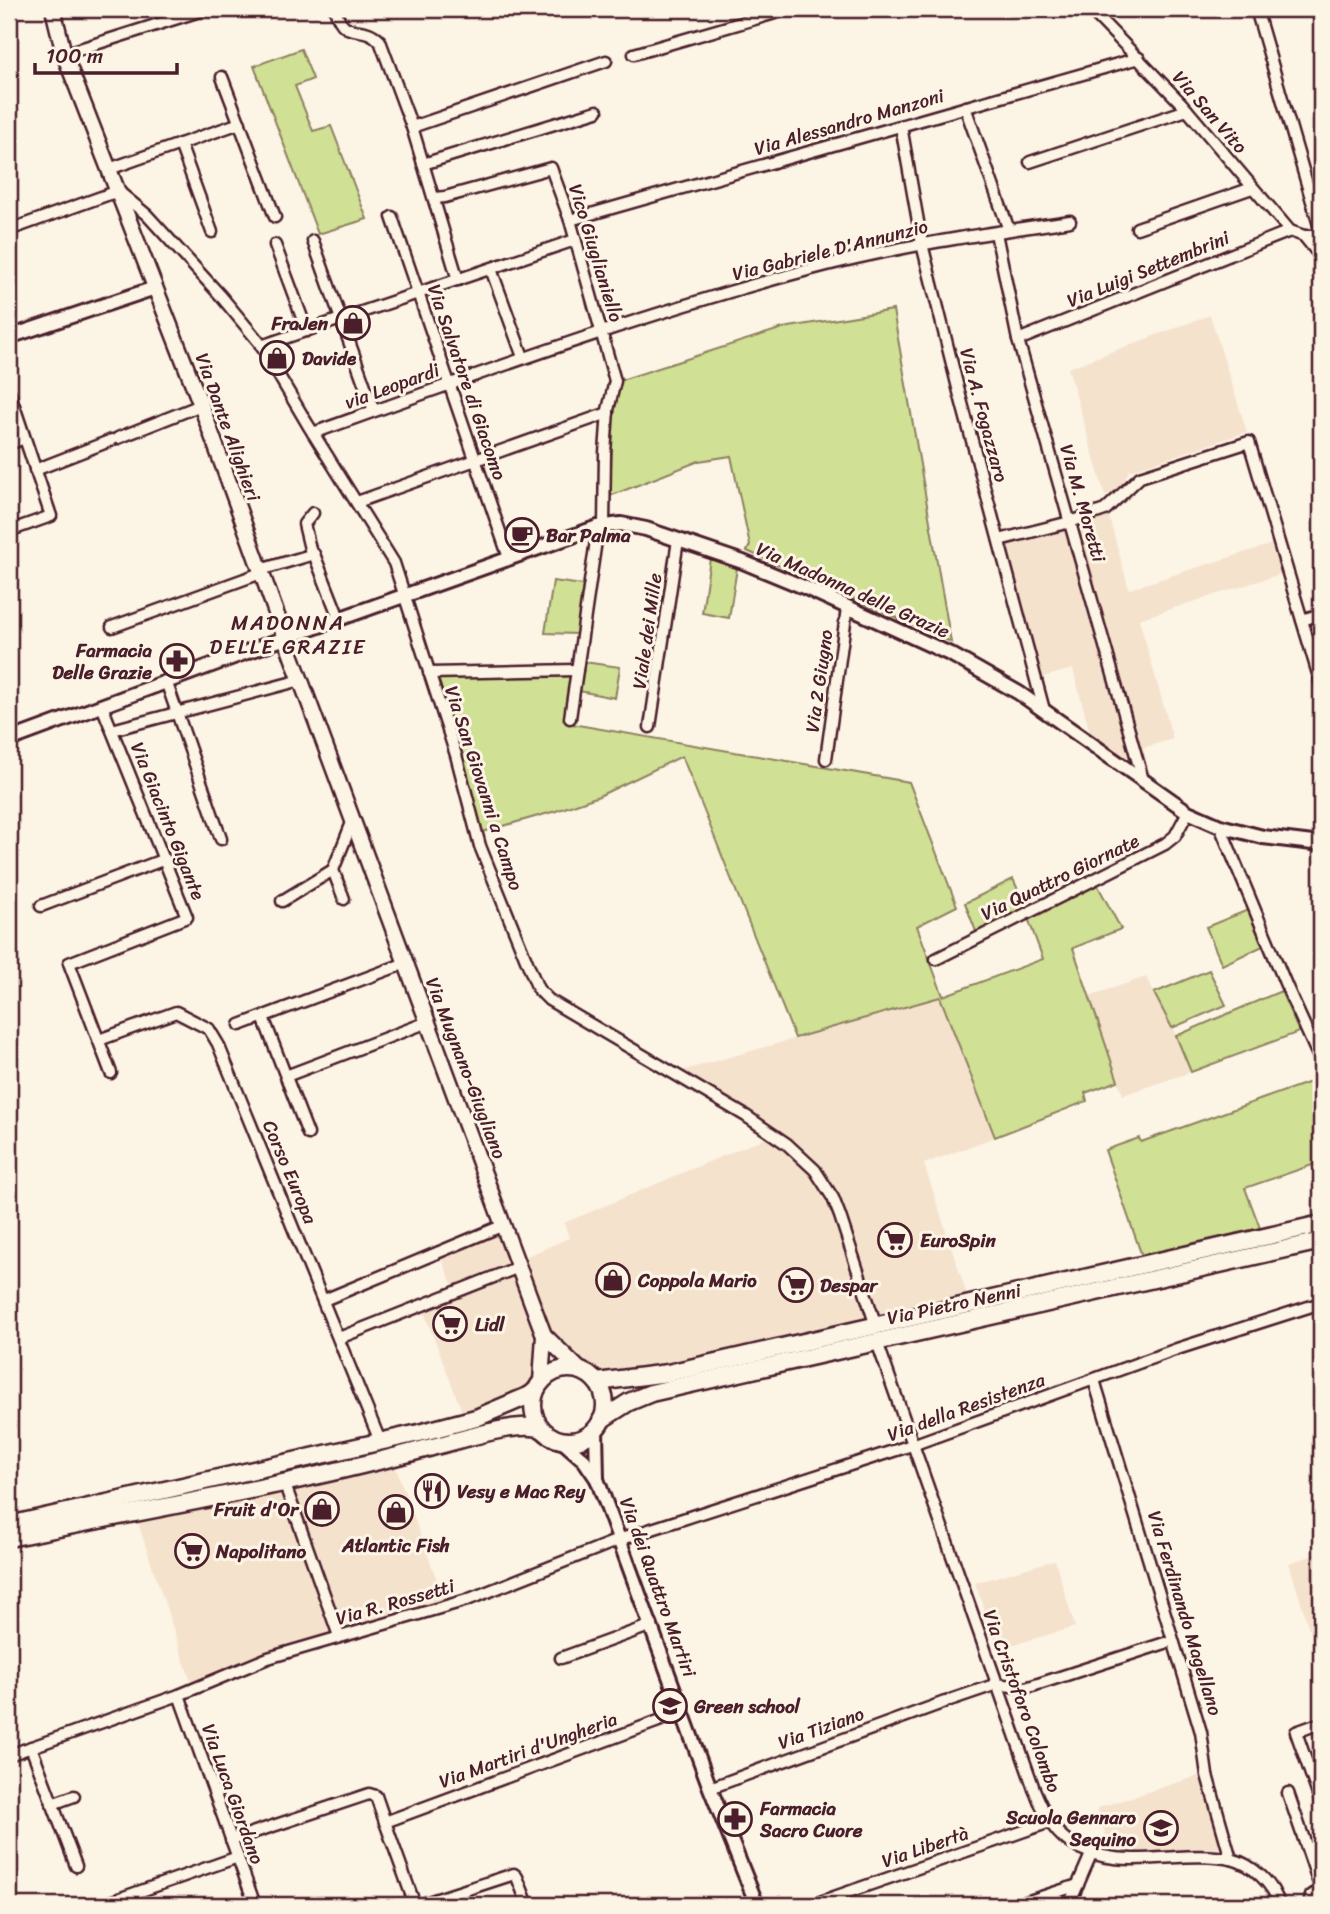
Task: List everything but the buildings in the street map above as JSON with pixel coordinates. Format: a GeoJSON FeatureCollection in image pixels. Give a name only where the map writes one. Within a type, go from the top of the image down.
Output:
{"type":"FeatureCollection","features":[{"type":"Feature","properties":{"kind":"main road","name":"Via Dante Alighieri"},"geometry":{"type":"LineString","coordinates":[[52,9],[64,54],[201,405],[352,818]]}},
{"type":"Feature","properties":{"kind":"main road","name":"Via Mugnano-Giugliano"},"geometry":{"type":"LineString","coordinates":[[352,818],[544,1335],[580,1370]]}},
{"type":"Feature","properties":{"kind":"main road","name":"Via Pietro Nenni"},"geometry":{"type":"LineString","coordinates":[[598,1425],[629,1402],[651,1394],[877,1334],[1321,1224]]}},
{"type":"Feature","properties":{"kind":"main road","name":"Via Pietro Nenni"},"geometry":{"type":"LineString","coordinates":[[597,1382],[668,1373],[877,1334],[1321,1241]]}},
{"type":"Feature","properties":{"kind":"main road","name":"Via Mugnano-Giugliano"},"geometry":{"type":"LineString","coordinates":[[538,1386],[544,1335]]}},
{"type":"Feature","properties":{"kind":"main road"},"geometry":{"type":"LineString","coordinates":[[9,1525],[476,1418],[530,1395],[559,1370],[580,1370],[597,1382],[605,1401],[598,1425],[580,1439],[561,1440],[536,1427],[513,1428],[376,1463],[9,1538]]}},
{"type":"Feature","properties":{"kind":"main road"},"geometry":{"type":"LineString","coordinates":[[538,1386],[533,1411],[542,1429]]}},
{"type":"Feature","properties":{"kind":"street"},"geometry":{"type":"LineString","coordinates":[[64,54],[206,9]]}},
{"type":"Feature","properties":{"kind":"street"},"geometry":{"type":"LineString","coordinates":[[335,9],[339,22],[345,28],[374,35],[380,41],[412,127],[458,280]]}},
{"type":"Feature","properties":{"kind":"street"},"geometry":{"type":"LineString","coordinates":[[634,54],[789,9]]}},
{"type":"Feature","properties":{"kind":"street","name":"Via San Vito"},"geometry":{"type":"LineString","coordinates":[[1090,9],[1187,110],[1290,231],[1304,236],[1321,234]]}},
{"type":"Feature","properties":{"kind":"street"},"geometry":{"type":"LineString","coordinates":[[1256,9],[1321,234]]}},
{"type":"Feature","properties":{"kind":"street","name":"Via Alessandro Manzoni"},"geometry":{"type":"LineString","coordinates":[[569,220],[1139,58]]}},
{"type":"Feature","properties":{"kind":"street"},"geometry":{"type":"LineString","coordinates":[[412,127],[606,61]]}},
{"type":"Feature","properties":{"kind":"street"},"geometry":{"type":"LineString","coordinates":[[222,77],[275,217]]}},
{"type":"Feature","properties":{"kind":"street"},"geometry":{"type":"LineString","coordinates":[[965,107],[1009,230]]}},
{"type":"Feature","properties":{"kind":"street"},"geometry":{"type":"LineString","coordinates":[[1030,162],[1187,110]]}},
{"type":"Feature","properties":{"kind":"street"},"geometry":{"type":"LineString","coordinates":[[423,164],[597,111]]}},
{"type":"Feature","properties":{"kind":"street"},"geometry":{"type":"LineString","coordinates":[[109,169],[240,123]]}},
{"type":"Feature","properties":{"kind":"street","name":"Via A. Fogazzaro"},"geometry":{"type":"LineString","coordinates":[[901,126],[922,244],[1044,710]]}},
{"type":"Feature","properties":{"kind":"street"},"geometry":{"type":"LineString","coordinates":[[180,144],[212,232]]}},
{"type":"Feature","properties":{"kind":"street","name":"Vico Giuglianiello"},"geometry":{"type":"LineString","coordinates":[[435,198],[551,168],[569,220],[615,381],[608,413],[601,527],[570,718]]}},
{"type":"Feature","properties":{"kind":"street"},"geometry":{"type":"LineString","coordinates":[[1137,228],[1252,188]]}},
{"type":"Feature","properties":{"kind":"street"},"geometry":{"type":"LineString","coordinates":[[9,230],[118,191]]}},
{"type":"Feature","properties":{"kind":"street","name":"Via San Giovanni a Campo"},"geometry":{"type":"LineString","coordinates":[[118,191],[156,225],[220,295],[261,346],[394,563],[456,755],[480,846],[538,989],[549,1000],[746,1116],[788,1144],[815,1170],[833,1198],[877,1334]]}},
{"type":"Feature","properties":{"kind":"street","name":"Via Salvatore di Giacomo"},"geometry":{"type":"LineString","coordinates":[[392,217],[509,558]]}},
{"type":"Feature","properties":{"kind":"street","name":"Via Gabriele D'Annunzio"},"geometry":{"type":"LineString","coordinates":[[602,333],[689,304],[818,267],[922,244],[1070,221]]}},
{"type":"Feature","properties":{"kind":"street","name":"Via Luigi Settembrini"},"geometry":{"type":"LineString","coordinates":[[1018,340],[1290,231]]}},
{"type":"Feature","properties":{"kind":"street","name":"Via M. Moretti"},"geometry":{"type":"LineString","coordinates":[[996,233],[1018,340],[1143,780]]}},
{"type":"Feature","properties":{"kind":"street"},"geometry":{"type":"LineString","coordinates":[[1304,236],[1321,257]]}},
{"type":"Feature","properties":{"kind":"street"},"geometry":{"type":"LineString","coordinates":[[261,346],[575,240]]}},
{"type":"Feature","properties":{"kind":"street"},"geometry":{"type":"LineString","coordinates":[[313,241],[374,411]]}},
{"type":"Feature","properties":{"kind":"street"},"geometry":{"type":"LineString","coordinates":[[275,245],[306,331]]}},
{"type":"Feature","properties":{"kind":"street"},"geometry":{"type":"LineString","coordinates":[[491,268],[523,357]]}},
{"type":"Feature","properties":{"kind":"street"},"geometry":{"type":"LineString","coordinates":[[9,337],[155,288]]}},
{"type":"Feature","properties":{"kind":"street","name":"via Leopardi"},"geometry":{"type":"LineString","coordinates":[[313,433],[523,357],[602,333]]}},
{"type":"Feature","properties":{"kind":"street"},"geometry":{"type":"LineString","coordinates":[[9,391],[51,516],[9,531]]}},
{"type":"Feature","properties":{"kind":"street"},"geometry":{"type":"LineString","coordinates":[[35,470],[201,405]]}},
{"type":"Feature","properties":{"kind":"street"},"geometry":{"type":"LineString","coordinates":[[357,502],[608,413]]}},
{"type":"Feature","properties":{"kind":"street"},"geometry":{"type":"LineString","coordinates":[[9,444],[24,438]]}},
{"type":"Feature","properties":{"kind":"street"},"geometry":{"type":"LineString","coordinates":[[999,540],[1105,510],[1140,477],[1250,442],[1321,684]]}},
{"type":"Feature","properties":{"kind":"street"},"geometry":{"type":"LineString","coordinates":[[311,553],[304,524],[313,513]]}},
{"type":"Feature","properties":{"kind":"street","name":"Via Madonna delle Grazie"},"geometry":{"type":"LineString","coordinates":[[285,638],[601,527],[633,526],[806,588],[952,654],[1044,710],[1188,812],[1220,826],[1282,840],[1321,844]]}},
{"type":"Feature","properties":{"kind":"street","name":"Viale dei Mille"},"geometry":{"type":"LineString","coordinates":[[650,727],[678,540]]}},
{"type":"Feature","properties":{"kind":"street"},"geometry":{"type":"LineString","coordinates":[[112,627],[311,553],[317,556],[339,618]]}},
{"type":"Feature","properties":{"kind":"street","name":"Via 2 Giugno"},"geometry":{"type":"LineString","coordinates":[[826,759],[847,608]]}},
{"type":"Feature","properties":{"kind":"street"},"geometry":{"type":"LineString","coordinates":[[1302,620],[1321,614]]}},
{"type":"Feature","properties":{"kind":"street"},"geometry":{"type":"LineString","coordinates":[[9,718],[12,739],[285,638]]}},
{"type":"Feature","properties":{"kind":"street"},"geometry":{"type":"LineString","coordinates":[[429,673],[577,670]]}},
{"type":"Feature","properties":{"kind":"street"},"geometry":{"type":"LineString","coordinates":[[112,730],[301,680]]}},
{"type":"Feature","properties":{"kind":"street"},"geometry":{"type":"LineString","coordinates":[[166,681],[221,839]]}},
{"type":"Feature","properties":{"kind":"street","name":"Via Giacinto Gigante"},"geometry":{"type":"LineString","coordinates":[[102,706],[187,917],[69,963],[111,1073]]}},
{"type":"Feature","properties":{"kind":"street","name":"Via Quattro Giornate"},"geometry":{"type":"LineString","coordinates":[[936,959],[1165,844],[1175,836],[1188,812]]}},
{"type":"Feature","properties":{"kind":"street"},"geometry":{"type":"LineString","coordinates":[[282,901],[333,870],[352,818]]}},
{"type":"Feature","properties":{"kind":"street"},"geometry":{"type":"LineString","coordinates":[[1220,826],[1321,1062]]}},
{"type":"Feature","properties":{"kind":"street"},"geometry":{"type":"LineString","coordinates":[[41,906],[165,859]]}},
{"type":"Feature","properties":{"kind":"street"},"geometry":{"type":"LineString","coordinates":[[333,870],[344,899]]}},
{"type":"Feature","properties":{"kind":"street"},"geometry":{"type":"LineString","coordinates":[[240,1025],[406,963]]}},
{"type":"Feature","properties":{"kind":"street","name":"Corso Europa"},"geometry":{"type":"LineString","coordinates":[[99,1040],[176,1012],[209,1029],[219,1046],[380,1441]]}},
{"type":"Feature","properties":{"kind":"street"},"geometry":{"type":"LineString","coordinates":[[263,1017],[308,1134]]}},
{"type":"Feature","properties":{"kind":"street"},"geometry":{"type":"LineString","coordinates":[[286,1076],[428,1022]]}},
{"type":"Feature","properties":{"kind":"street"},"geometry":{"type":"LineString","coordinates":[[324,1300],[505,1225]]}},
{"type":"Feature","properties":{"kind":"street"},"geometry":{"type":"LineString","coordinates":[[339,1338],[519,1267]]}},
{"type":"Feature","properties":{"kind":"street","name":"Via della Resistenza"},"geometry":{"type":"LineString","coordinates":[[621,1539],[915,1444],[1177,1349],[1321,1303]]}},
{"type":"Feature","properties":{"kind":"street","name":"Via Cristoforo Colombo"},"geometry":{"type":"LineString","coordinates":[[877,1334],[1034,1789],[1050,1822],[1068,1842],[1092,1852],[1119,1858],[1206,1857],[1244,1863],[1265,1880],[1276,1894],[1279,1905]]}},
{"type":"Feature","properties":{"kind":"street","name":"Via Ferdinando Magellano"},"geometry":{"type":"LineString","coordinates":[[1094,1380],[1201,1732],[1207,1774],[1231,1859]]}},
{"type":"Feature","properties":{"kind":"street","name":"Via dei Quattro Martiri"},"geometry":{"type":"LineString","coordinates":[[597,1479],[598,1425]]}},
{"type":"Feature","properties":{"kind":"street","name":"Via dei Quattro Martiri"},"geometry":{"type":"LineString","coordinates":[[561,1440],[584,1460],[597,1479],[710,1788],[757,1905]]}},
{"type":"Feature","properties":{"kind":"street"},"geometry":{"type":"LineString","coordinates":[[284,1482],[339,1636]]}},
{"type":"Feature","properties":{"kind":"street","name":"Via R. Rossetti"},"geometry":{"type":"LineString","coordinates":[[9,1755],[179,1695],[268,1658],[467,1600],[621,1539]]}},
{"type":"Feature","properties":{"kind":"street"},"geometry":{"type":"LineString","coordinates":[[561,1658],[652,1625]]}},
{"type":"Feature","properties":{"kind":"street"},"geometry":{"type":"LineString","coordinates":[[997,1684],[1026,1688],[1166,1643]]}},
{"type":"Feature","properties":{"kind":"street","name":"Via Tiziano"},"geometry":{"type":"LineString","coordinates":[[710,1788],[997,1684]]}},
{"type":"Feature","properties":{"kind":"street","name":"Via Luca Giordano"},"geometry":{"type":"LineString","coordinates":[[179,1695],[255,1905]]}},
{"type":"Feature","properties":{"kind":"street","name":"Via Martiri d'Ungheria"},"geometry":{"type":"LineString","coordinates":[[385,1822],[683,1712]]}},
{"type":"Feature","properties":{"kind":"street"},"geometry":{"type":"LineString","coordinates":[[1321,1723],[1296,1732],[1321,1803]]}},
{"type":"Feature","properties":{"kind":"street"},"geometry":{"type":"LineString","coordinates":[[31,1747],[76,1866]]}},
{"type":"Feature","properties":{"kind":"street"},"geometry":{"type":"LineString","coordinates":[[1288,1793],[1321,1889],[1311,1896],[1309,1905]]}},
{"type":"Feature","properties":{"kind":"street"},"geometry":{"type":"LineString","coordinates":[[231,1840],[369,1794],[376,1796],[417,1905],[515,1875],[528,1905]]}},
{"type":"Feature","properties":{"kind":"street"},"geometry":{"type":"LineString","coordinates":[[52,1804],[74,1796]]}},
{"type":"Feature","properties":{"kind":"street","name":"Via Libertà"},"geometry":{"type":"LineString","coordinates":[[811,1905],[1050,1822]]}},
{"type":"Feature","properties":{"kind":"street"},"geometry":{"type":"LineString","coordinates":[[1069,1905],[1092,1852]]}},
{"type":"Feature","properties":{"kind":"street"},"geometry":{"type":"LineString","coordinates":[[102,1905],[238,1857]]}},
{"type":"Feature","properties":{"kind":"street"},"geometry":{"type":"LineString","coordinates":[[1017,1905],[1078,1885]]}},
{"type":"Feature","properties":{"kind":"shaded area"},"geometry":{"type":"Polygon","coordinates":[[[1210,315],[1247,432],[1129,471],[1119,492],[1105,496],[1068,368],[1210,315]]]}},
{"type":"Feature","properties":{"kind":"shaded area"},"geometry":{"type":"Polygon","coordinates":[[[1109,517],[1129,589],[1275,543],[1284,573],[1139,619],[1173,739],[1143,748],[1152,780],[1091,737],[1073,669],[1043,677],[1006,545],[1109,517]]]}},
{"type":"Feature","properties":{"kind":"shaded area"},"geometry":{"type":"Polygon","coordinates":[[[1146,977],[1185,1053],[1191,1072],[1123,1095],[1089,996],[1146,977]]]}},
{"type":"Feature","properties":{"kind":"shaded area"},"geometry":{"type":"Polygon","coordinates":[[[940,997],[995,1137],[924,1164],[969,1301],[683,1367],[598,1378],[583,1368],[548,1332],[520,1259],[569,1238],[564,1223],[765,1138],[770,1129],[674,1073],[940,997]]]}},
{"type":"Feature","properties":{"kind":"shaded area"},"geometry":{"type":"Polygon","coordinates":[[[503,1231],[540,1335],[538,1380],[532,1389],[464,1417],[424,1312],[458,1298],[441,1258],[503,1231]]]}},
{"type":"Feature","properties":{"kind":"shaded area"},"geometry":{"type":"Polygon","coordinates":[[[394,1463],[448,1610],[277,1661],[273,1651],[191,1682],[136,1517],[394,1463]]]}},
{"type":"Feature","properties":{"kind":"shaded area"},"geometry":{"type":"Polygon","coordinates":[[[1321,1553],[1321,1625],[1309,1629],[1289,1563],[1321,1553]]]}},
{"type":"Feature","properties":{"kind":"shaded area"},"geometry":{"type":"Polygon","coordinates":[[[1055,1560],[1075,1627],[998,1649],[975,1583],[1055,1560]]]}},
{"type":"Feature","properties":{"kind":"shaded area","name":"Scuola Gennaro Sequino"},"geometry":{"type":"Polygon","coordinates":[[[1201,1775],[1225,1848],[1147,1855],[1111,1853],[1097,1808],[1201,1775]]]}},
{"type":"Feature","properties":{"kind":"green space"},"geometry":{"type":"Polygon","coordinates":[[[301,49],[313,79],[295,86],[313,131],[331,126],[367,219],[318,234],[254,66],[301,49]]]}},
{"type":"Feature","properties":{"kind":"green space"},"geometry":{"type":"Polygon","coordinates":[[[893,310],[951,642],[747,551],[750,545],[731,456],[699,461],[610,496],[613,414],[621,380],[783,328],[893,310]]]}},
{"type":"Feature","properties":{"kind":"green space"},"geometry":{"type":"Polygon","coordinates":[[[710,558],[737,568],[729,618],[702,613],[710,558]]]}},
{"type":"Feature","properties":{"kind":"green space"},"geometry":{"type":"Polygon","coordinates":[[[553,581],[583,585],[577,634],[545,633],[553,581]]]}},
{"type":"Feature","properties":{"kind":"green space"},"geometry":{"type":"Polygon","coordinates":[[[584,662],[620,667],[615,698],[579,691],[584,662]]]}},
{"type":"Feature","properties":{"kind":"green space"},"geometry":{"type":"Polygon","coordinates":[[[572,674],[566,723],[909,782],[957,906],[917,926],[943,996],[1043,959],[1028,918],[1097,884],[1121,929],[1073,948],[1118,1081],[1085,1093],[1087,1101],[995,1137],[940,997],[795,1038],[682,756],[599,796],[482,832],[459,745],[437,677],[572,674]]]}},
{"type":"Feature","properties":{"kind":"green space"},"geometry":{"type":"Polygon","coordinates":[[[1013,879],[1027,909],[977,934],[965,903],[1013,879]]]}},
{"type":"Feature","properties":{"kind":"green space"},"geometry":{"type":"Polygon","coordinates":[[[1248,910],[1263,946],[1222,965],[1206,927],[1248,910]]]}},
{"type":"Feature","properties":{"kind":"green space"},"geometry":{"type":"Polygon","coordinates":[[[1209,970],[1226,1005],[1172,1028],[1154,993],[1209,970]]]}},
{"type":"Feature","properties":{"kind":"green space"},"geometry":{"type":"Polygon","coordinates":[[[1281,991],[1299,1032],[1191,1072],[1176,1036],[1281,991]]]}},
{"type":"Feature","properties":{"kind":"green space"},"geometry":{"type":"Polygon","coordinates":[[[1321,1078],[1321,1162],[1245,1188],[1260,1228],[1142,1256],[1105,1150],[1139,1138],[1141,1142],[1321,1078]]]}},
{"type":"Feature","properties":{"kind":"place","name":"FraJen"},"geometry":{"type":"Point","coordinates":[353,323]}},
{"type":"Feature","properties":{"kind":"place","name":"Davide"},"geometry":{"type":"Point","coordinates":[277,358]}},
{"type":"Feature","properties":{"kind":"place","name":"Bar Palma"},"geometry":{"type":"Point","coordinates":[522,535]}},
{"type":"Feature","properties":{"kind":"place","name":"Farmacia Delle Grazie"},"geometry":{"type":"Point","coordinates":[177,661]}},
{"type":"Feature","properties":{"kind":"place","name":"EuroSpin"},"geometry":{"type":"Point","coordinates":[895,1240]}},
{"type":"Feature","properties":{"kind":"place","name":"Coppola Mario"},"geometry":{"type":"Point","coordinates":[613,1280]}},
{"type":"Feature","properties":{"kind":"place","name":"Despar"},"geometry":{"type":"Point","coordinates":[796,1285]}},
{"type":"Feature","properties":{"kind":"place","name":"Lidl"},"geometry":{"type":"Point","coordinates":[450,1324]}},
{"type":"Feature","properties":{"kind":"place","name":"Vesy e Mac Rey"},"geometry":{"type":"Point","coordinates":[432,1491]}},
{"type":"Feature","properties":{"kind":"place","name":"Fruit d'Or"},"geometry":{"type":"Point","coordinates":[322,1509]}},
{"type":"Feature","properties":{"kind":"place","name":"Atlantic Fish"},"geometry":{"type":"Point","coordinates":[396,1512]}},
{"type":"Feature","properties":{"kind":"place","name":"Napolitano"},"geometry":{"type":"Point","coordinates":[192,1551]}},
{"type":"Feature","properties":{"kind":"place","name":"Green school"},"geometry":{"type":"Point","coordinates":[670,1706]}},
{"type":"Feature","properties":{"kind":"place","name":"Farmacia Sacro Cuore"},"geometry":{"type":"Point","coordinates":[735,1819]}},
{"type":"Feature","properties":{"kind":"place","name":"Scuola Gennaro Sequino"},"geometry":{"type":"Point","coordinates":[1161,1828]}},
{"type":"Feature","properties":{"kind":"district","name":"MADONNA DELLE GRAZIE"},"geometry":{"type":"Point","coordinates":[288,635]}}]}
